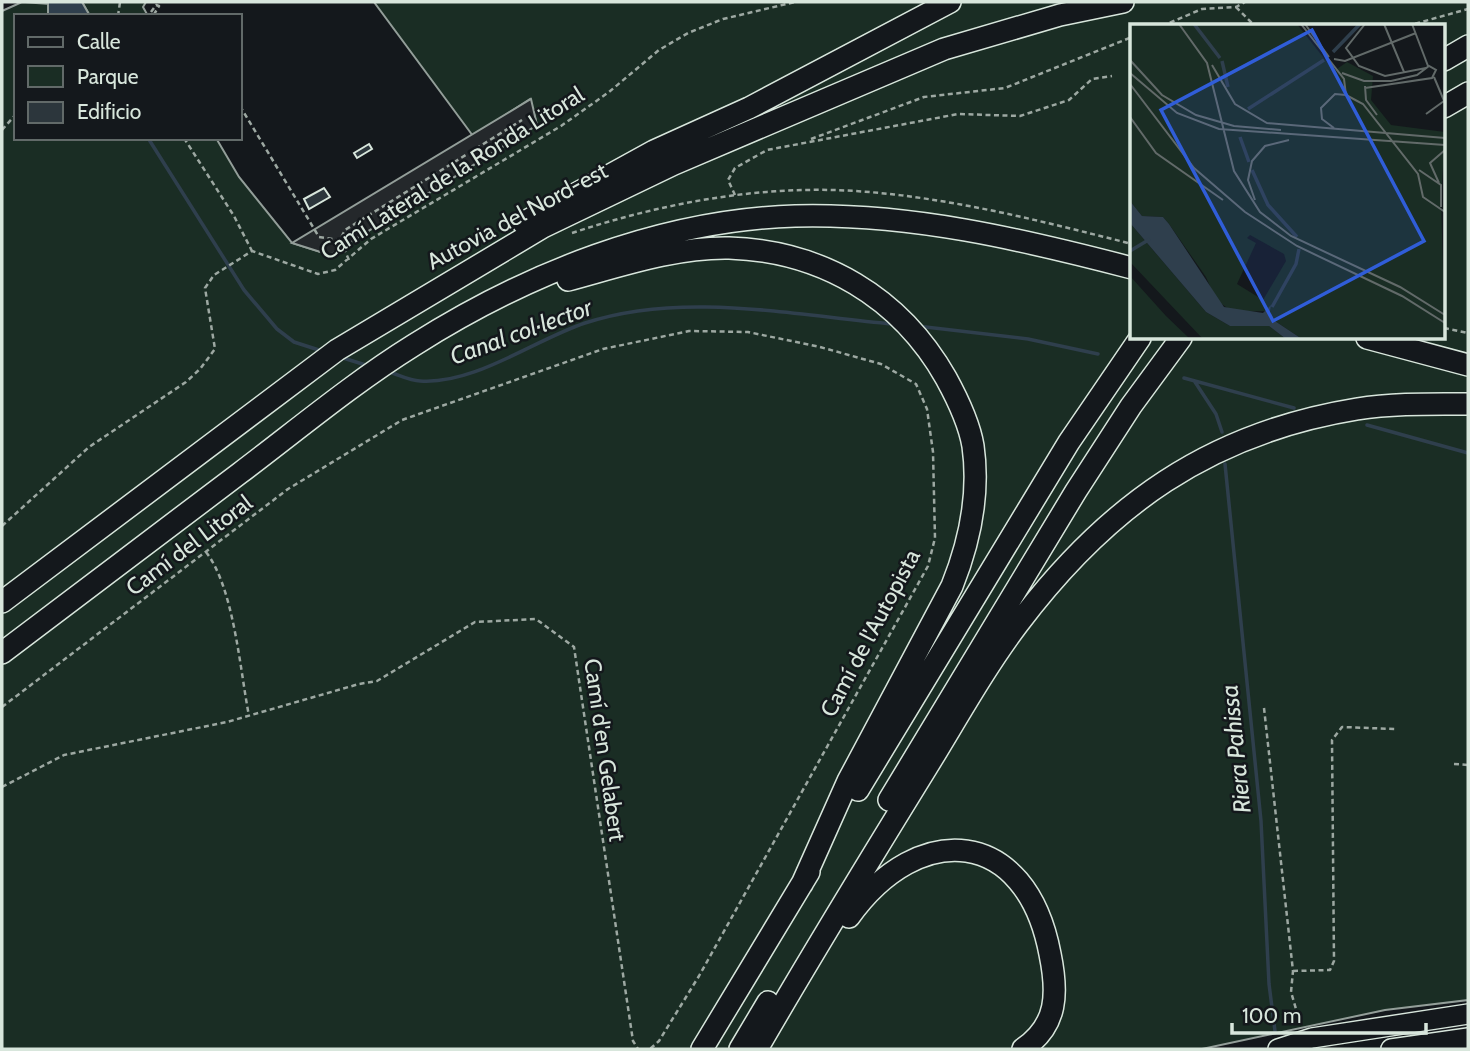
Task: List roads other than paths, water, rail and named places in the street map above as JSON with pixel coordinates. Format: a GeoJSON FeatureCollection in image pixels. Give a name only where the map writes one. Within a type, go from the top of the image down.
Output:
{"type":"FeatureCollection","features":[{"type":"Feature","properties":{"kind":"highway"},"geometry":{"type":"LineString","coordinates":[[404,302],[532,217],[653,151],[761,102],[950,2]]}},
{"type":"Feature","properties":{"kind":"highway","name":"Autovia del Nord-est"},"geometry":{"type":"LineString","coordinates":[[2,602],[404,302],[543,227],[674,164],[944,50],[1060,15],[1123,2]]}},
{"type":"Feature","properties":{"kind":"highway"},"geometry":{"type":"LineString","coordinates":[[1446,59],[1468,46]]}},
{"type":"Feature","properties":{"kind":"highway"},"geometry":{"type":"LineString","coordinates":[[1446,74],[1468,62]]}},
{"type":"Feature","properties":{"kind":"highway"},"geometry":{"type":"LineString","coordinates":[[1446,106],[1468,93]]}},
{"type":"Feature","properties":{"kind":"highway"},"geometry":{"type":"LineString","coordinates":[[2,653],[412,345],[493,300],[558,270],[632,244],[726,224],[793,216],[862,216],[929,223],[1062,248],[1124,266]]}},
{"type":"Feature","properties":{"kind":"highway"},"geometry":{"type":"LineString","coordinates":[[493,300],[658,256],[729,248],[775,254],[820,266],[879,298],[902,317],[930,351],[953,391],[972,444],[974,501],[968,540],[952,586],[848,781],[802,884]]}},
{"type":"Feature","properties":{"kind":"highway"},"geometry":{"type":"LineString","coordinates":[[702,1049],[1100,393],[1138,340]]}},
{"type":"Feature","properties":{"kind":"highway"},"geometry":{"type":"LineString","coordinates":[[1374,340],[1468,365]]}},
{"type":"Feature","properties":{"kind":"highway"},"geometry":{"type":"LineString","coordinates":[[1423,340],[1468,352]]}},
{"type":"Feature","properties":{"kind":"highway"},"geometry":{"type":"LineString","coordinates":[[740,1049],[1065,508],[1131,406],[1176,345]]}},
{"type":"Feature","properties":{"kind":"highway"},"geometry":{"type":"LineString","coordinates":[[757,1049],[858,879],[1017,625],[1068,563],[1115,517],[1137,499],[1211,454],[1290,425],[1360,409],[1468,404]]}},
{"type":"Feature","properties":{"kind":"highway"},"geometry":{"type":"LineString","coordinates":[[763,1049],[869,891],[887,874],[912,858],[954,850],[988,858],[1012,872],[1030,895],[1040,915],[1053,968],[1054,1009],[1042,1034],[1023,1049]]}},
{"type":"Feature","properties":{"kind":"main road"},"geometry":{"type":"LineString","coordinates":[[1278,1049],[1305,1039],[1468,1014]]}},
{"type":"Feature","properties":{"kind":"main road"},"geometry":{"type":"LineString","coordinates":[[1391,1049],[1468,1038]]}},
{"type":"Feature","properties":{"kind":"water"},"geometry":{"type":"Polygon","coordinates":[[[48,2],[82,2],[89,14],[48,14],[48,2]]]}},
{"type":"Feature","properties":{"kind":"waterway","name":"Canal col·lector"},"geometry":{"type":"LineString","coordinates":[[149,140],[244,290],[277,329],[294,342],[322,351]]}},
{"type":"Feature","properties":{"kind":"waterway","name":"Canal col·lector"},"geometry":{"type":"LineString","coordinates":[[389,372],[420,381],[461,376],[504,360],[585,323],[622,313],[660,308],[737,308],[892,324]]}},
{"type":"Feature","properties":{"kind":"waterway","name":"Canal col·lector"},"geometry":{"type":"LineString","coordinates":[[917,326],[1028,339],[1098,354]]}},
{"type":"Feature","properties":{"kind":"waterway","name":"Canal col·lector"},"geometry":{"type":"LineString","coordinates":[[343,358],[369,366]]}},
{"type":"Feature","properties":{"kind":"waterway","name":"Canal col·lector"},"geometry":{"type":"LineString","coordinates":[[1184,378],[1294,408]]}},
{"type":"Feature","properties":{"kind":"waterway","name":"Riera Pahissa"},"geometry":{"type":"LineString","coordinates":[[1195,382],[1216,414],[1222,432]]}},
{"type":"Feature","properties":{"kind":"waterway","name":"Canal col·lector"},"geometry":{"type":"LineString","coordinates":[[1367,425],[1468,453]]}},
{"type":"Feature","properties":{"kind":"waterway","name":"Riera Pahissa"},"geometry":{"type":"LineString","coordinates":[[1225,464],[1261,821],[1269,984],[1275,1031]]}}]}
